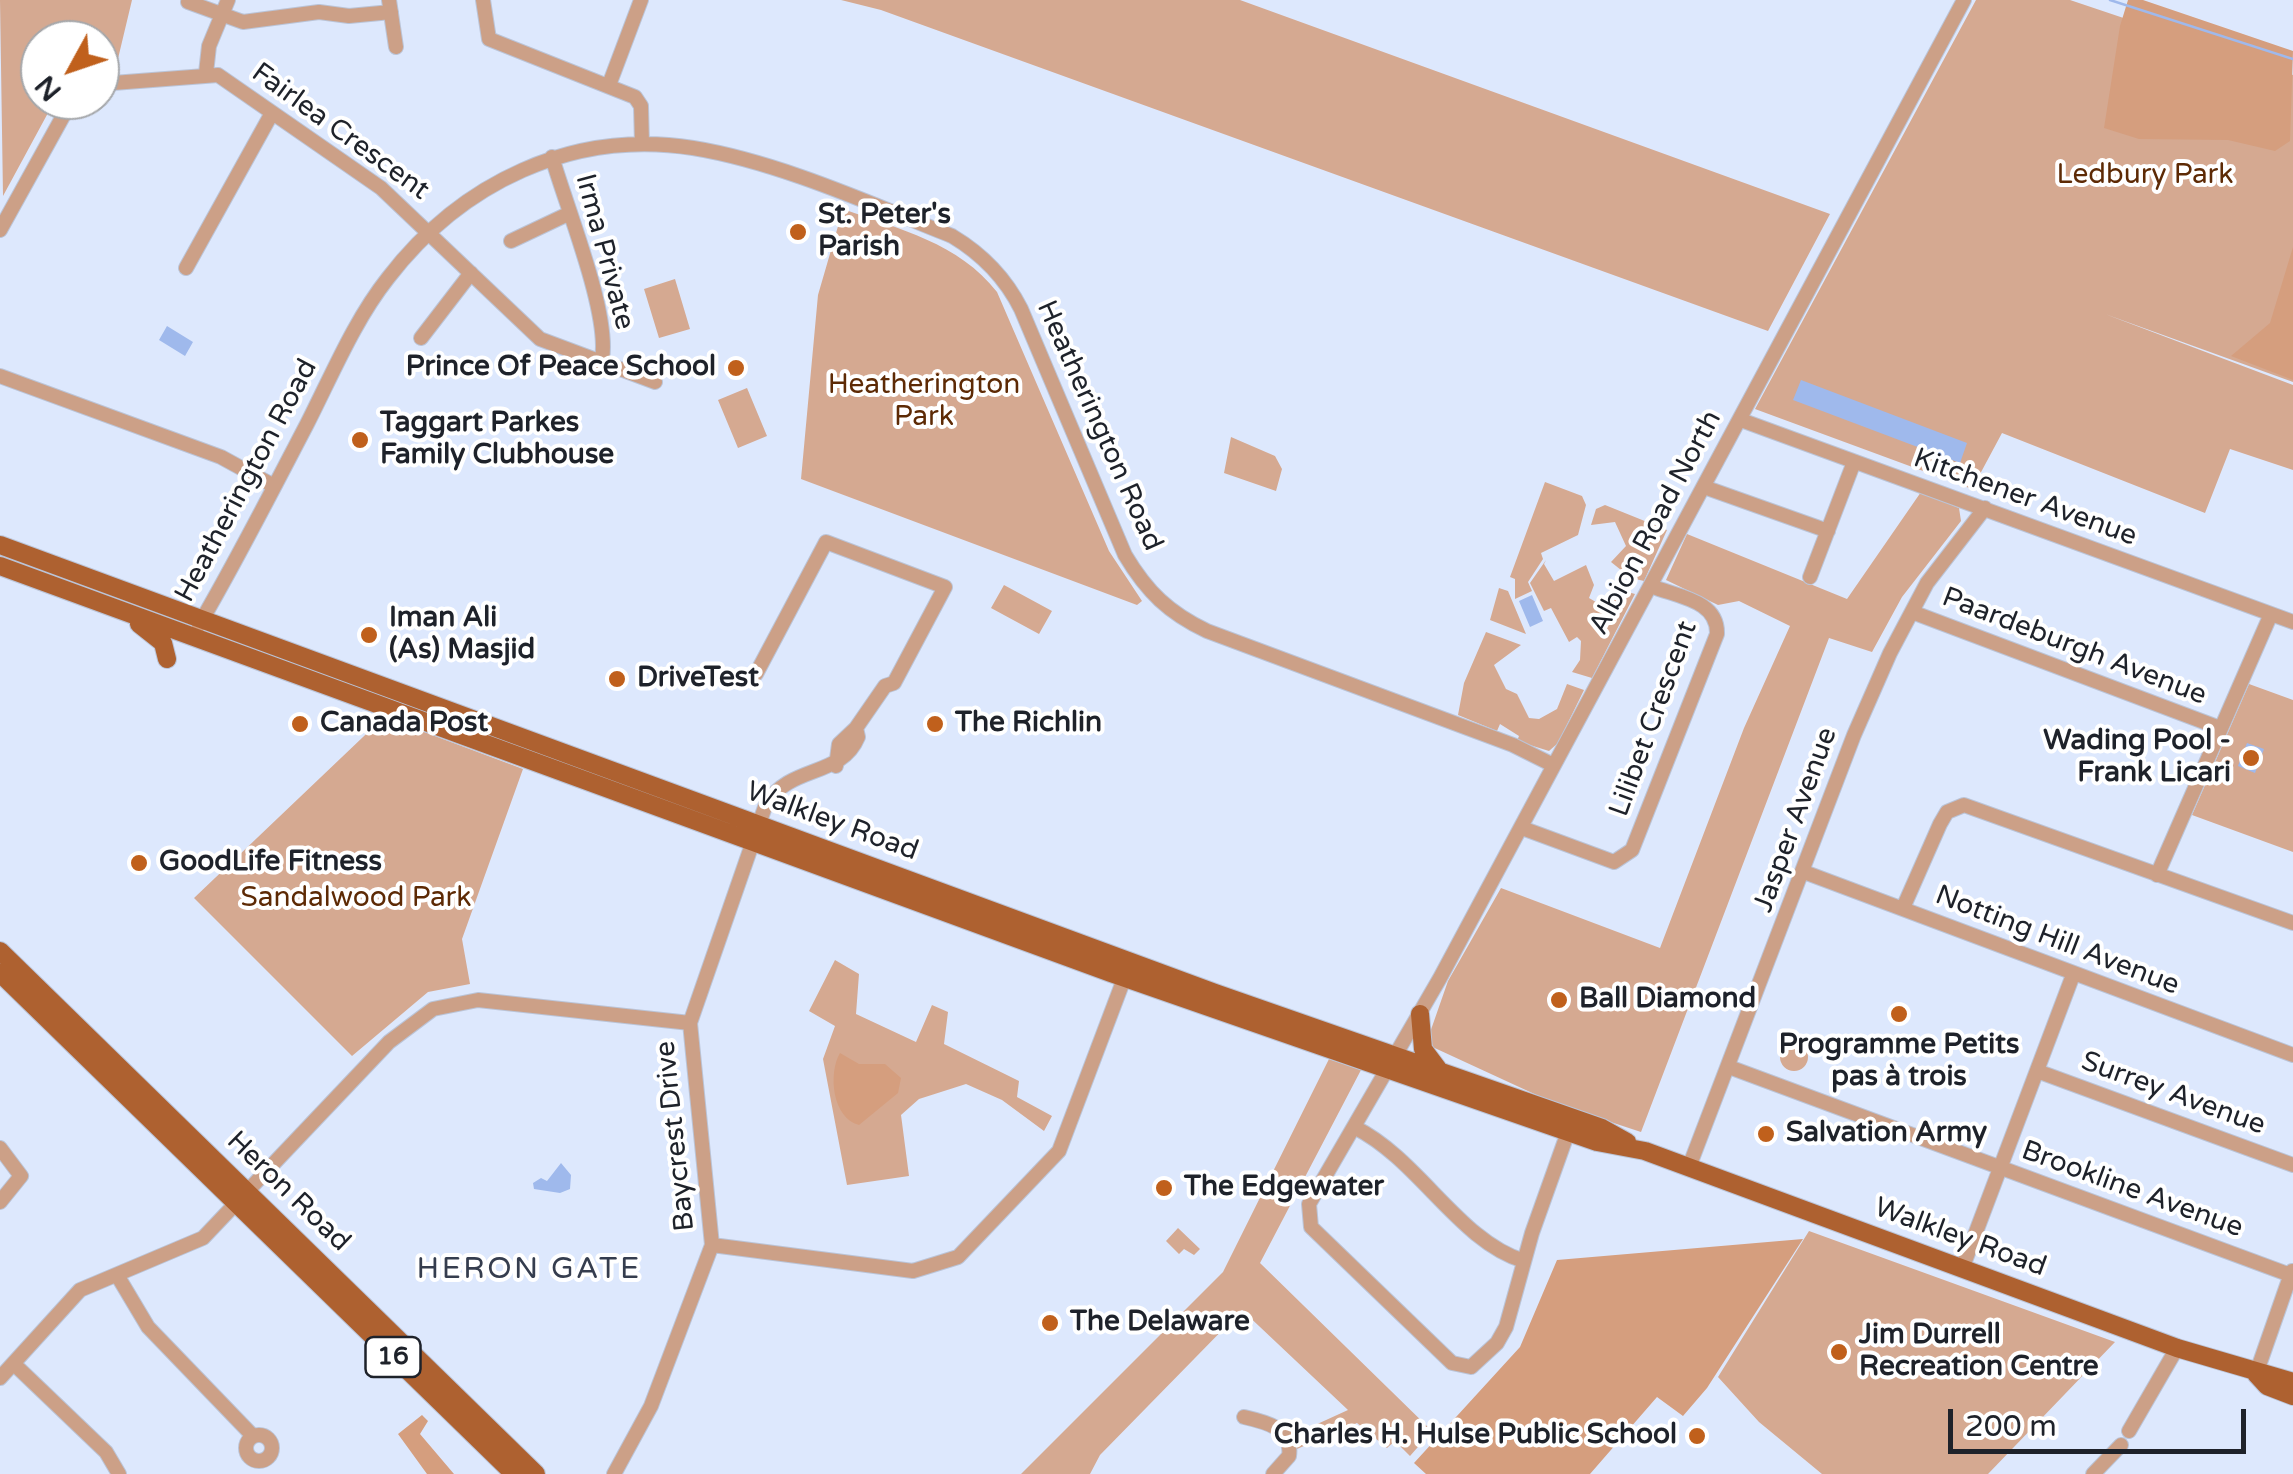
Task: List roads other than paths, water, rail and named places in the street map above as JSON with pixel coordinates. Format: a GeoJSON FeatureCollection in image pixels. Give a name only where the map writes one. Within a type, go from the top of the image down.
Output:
{"type":"FeatureCollection","features":[{"type":"Feature","properties":{"kind":"main road","name":"Walkley Road"},"geometry":{"type":"LineString","coordinates":[[0,545],[196,629],[640,801],[755,833]]}},
{"type":"Feature","properties":{"kind":"main road","name":"Walkley Road"},"geometry":{"type":"LineString","coordinates":[[0,566],[113,608],[196,629],[1128,970],[1393,1062],[1568,1132],[1689,1167],[2262,1380],[2293,1396]]}},
{"type":"Feature","properties":{"kind":"main road"},"geometry":{"type":"LineString","coordinates":[[113,608],[156,636],[167,659]]}},
{"type":"Feature","properties":{"kind":"main road","name":"Heron Road"},"geometry":{"type":"LineString","coordinates":[[0,951],[384,1337],[514,1474]]}},
{"type":"Feature","properties":{"kind":"main road","name":"Heron Road"},"geometry":{"type":"LineString","coordinates":[[0,972],[242,1196]]}},
{"type":"Feature","properties":{"kind":"main road"},"geometry":{"type":"LineString","coordinates":[[1420,1014],[1422,1049],[1438,1069]]}},
{"type":"Feature","properties":{"kind":"main road","name":"Walkley Road"},"geometry":{"type":"LineString","coordinates":[[1393,1062],[1438,1069],[1602,1128],[1645,1152]]}},
{"type":"Feature","properties":{"kind":"main road","name":"Heron Road"},"geometry":{"type":"LineString","coordinates":[[384,1337],[536,1474]]}},
{"type":"Feature","properties":{"kind":"main road","name":"Walkley Road"},"geometry":{"type":"LineString","coordinates":[[2262,1380],[2293,1382]]}},
{"type":"Feature","properties":{"kind":"street"},"geometry":{"type":"LineString","coordinates":[[206,73],[209,46],[228,0]]}},
{"type":"Feature","properties":{"kind":"street"},"geometry":{"type":"LineString","coordinates":[[483,0],[489,39],[635,97],[641,106],[642,144]]}},
{"type":"Feature","properties":{"kind":"street"},"geometry":{"type":"LineString","coordinates":[[609,86],[641,0]]}},
{"type":"Feature","properties":{"kind":"street","name":"Albion Road North"},"geometry":{"type":"LineString","coordinates":[[1524,1262],[1497,1343],[1471,1367],[1452,1363],[1312,1227],[1309,1204],[1356,1128],[1522,828],[1964,0]]}},
{"type":"Feature","properties":{"kind":"street"},"geometry":{"type":"LineString","coordinates":[[188,2],[222,16],[266,22],[319,12],[350,16],[390,6],[396,47]]}},
{"type":"Feature","properties":{"kind":"street","name":"Fairlea Crescent"},"geometry":{"type":"LineString","coordinates":[[120,82],[206,73],[218,76],[381,188],[430,230],[540,339],[602,359],[654,382]]}},
{"type":"Feature","properties":{"kind":"street"},"geometry":{"type":"LineString","coordinates":[[186,268],[272,112]]}},
{"type":"Feature","properties":{"kind":"street"},"geometry":{"type":"LineString","coordinates":[[0,230],[61,120]]}},
{"type":"Feature","properties":{"kind":"street","name":"Heatherington Road"},"geometry":{"type":"LineString","coordinates":[[196,629],[367,308],[430,230],[484,188],[552,157],[601,146],[694,148],[755,164],[952,236],[972,248],[1004,281],[1022,309],[1125,555],[1156,600],[1208,631],[1553,764]]}},
{"type":"Feature","properties":{"kind":"street","name":"Irma Private"},"geometry":{"type":"LineString","coordinates":[[552,157],[597,309],[605,343],[602,359]]}},
{"type":"Feature","properties":{"kind":"street"},"geometry":{"type":"LineString","coordinates":[[511,241],[568,214]]}},
{"type":"Feature","properties":{"kind":"street"},"geometry":{"type":"LineString","coordinates":[[421,338],[472,274]]}},
{"type":"Feature","properties":{"kind":"street"},"geometry":{"type":"LineString","coordinates":[[0,376],[220,457],[274,486]]}},
{"type":"Feature","properties":{"kind":"street","name":"Kitchener Avenue"},"geometry":{"type":"LineString","coordinates":[[1741,420],[2293,622]]}},
{"type":"Feature","properties":{"kind":"street"},"geometry":{"type":"LineString","coordinates":[[1810,577],[1854,462]]}},
{"type":"Feature","properties":{"kind":"street"},"geometry":{"type":"LineString","coordinates":[[1704,486],[1828,531]]}},
{"type":"Feature","properties":{"kind":"street","name":"Jasper Avenue"},"geometry":{"type":"LineString","coordinates":[[1689,1167],[1854,736],[1927,583],[1985,508]]}},
{"type":"Feature","properties":{"kind":"street","name":"Baycrest Drive"},"geometry":{"type":"LineString","coordinates":[[614,1474],[651,1406],[712,1245],[690,1023],[755,833],[772,794],[790,779],[836,766],[853,750],[856,728],[885,686],[894,682],[945,587],[826,542],[756,674]]}},
{"type":"Feature","properties":{"kind":"street","name":"Lilibet Crescent"},"geometry":{"type":"LineString","coordinates":[[1522,828],[1614,862],[1632,850],[1717,634],[1718,618],[1711,609],[1652,586]]}},
{"type":"Feature","properties":{"kind":"street","name":"Paardeburgh Avenue"},"geometry":{"type":"LineString","coordinates":[[1912,612],[2220,728]]}},
{"type":"Feature","properties":{"kind":"street"},"geometry":{"type":"LineString","coordinates":[[2157,875],[2271,614]]}},
{"type":"Feature","properties":{"kind":"street"},"geometry":{"type":"LineString","coordinates":[[1903,908],[1947,812],[1964,804],[2293,923]]}},
{"type":"Feature","properties":{"kind":"street","name":"Notting Hill Avenue"},"geometry":{"type":"LineString","coordinates":[[1804,872],[2293,1055]]}},
{"type":"Feature","properties":{"kind":"street"},"geometry":{"type":"LineString","coordinates":[[712,1245],[913,1271],[958,1257],[1059,1152],[1128,970]]}},
{"type":"Feature","properties":{"kind":"street"},"geometry":{"type":"LineString","coordinates":[[1962,1269],[2074,975]]}},
{"type":"Feature","properties":{"kind":"street"},"geometry":{"type":"LineString","coordinates":[[0,1378],[80,1290],[203,1238],[389,1042],[433,1010],[478,1000],[690,1023]]}},
{"type":"Feature","properties":{"kind":"street","name":"Brookline Avenue"},"geometry":{"type":"LineString","coordinates":[[1729,1067],[2292,1273]]}},
{"type":"Feature","properties":{"kind":"street","name":"Surrey Avenue"},"geometry":{"type":"LineString","coordinates":[[2036,1070],[2293,1164]]}},
{"type":"Feature","properties":{"kind":"street"},"geometry":{"type":"LineString","coordinates":[[1356,1128],[1389,1148],[1499,1254],[1524,1262],[1568,1132]]}},
{"type":"Feature","properties":{"kind":"street"},"geometry":{"type":"LineString","coordinates":[[0,1148],[21,1176],[0,1202]]}},
{"type":"Feature","properties":{"kind":"street"},"geometry":{"type":"LineString","coordinates":[[2262,1380],[2292,1273]]}},
{"type":"Feature","properties":{"kind":"street"},"geometry":{"type":"LineString","coordinates":[[117,1275],[148,1326],[254,1436]]}},
{"type":"Feature","properties":{"kind":"street"},"geometry":{"type":"LineString","coordinates":[[2129,1431],[2177,1348]]}},
{"type":"Feature","properties":{"kind":"street"},"geometry":{"type":"LineString","coordinates":[[14,1364],[106,1452],[119,1474]]}},
{"type":"Feature","properties":{"kind":"street"},"geometry":{"type":"LineString","coordinates":[[1244,1417],[1272,1423],[1288,1438],[1290,1456],[1273,1474]]}},
{"type":"Feature","properties":{"kind":"street"},"geometry":{"type":"LineString","coordinates":[[2093,1474],[2121,1445]]}},
{"type":"Feature","properties":{"kind":"water"},"geometry":{"type":"Polygon","coordinates":[[[167,326],[193,342],[185,356],[159,340],[167,326]]]}},
{"type":"Feature","properties":{"kind":"water"},"geometry":{"type":"Polygon","coordinates":[[[1801,380],[1967,443],[1960,463],[1793,400],[1801,380]]]}},
{"type":"Feature","properties":{"kind":"water"},"geometry":{"type":"Polygon","coordinates":[[[1532,595],[1543,621],[1530,627],[1519,601],[1532,595]]]}},
{"type":"Feature","properties":{"kind":"water","name":"Wading Pool - Frank Licari"},"geometry":{"type":"Polygon","coordinates":[[[2247,743],[2264,749],[2255,773],[2238,766],[2247,743]]]}},
{"type":"Feature","properties":{"kind":"water"},"geometry":{"type":"Polygon","coordinates":[[[561,1163],[571,1175],[570,1189],[560,1193],[534,1189],[533,1183],[541,1178],[547,1181],[561,1163]]]}},
{"type":"Feature","properties":{"kind":"waterway"},"geometry":{"type":"LineString","coordinates":[[2110,0],[2293,59]]}},
{"type":"Feature","properties":{"kind":"place","name":"St. Peter's Parish"},"geometry":{"type":"Point","coordinates":[798,232]}},
{"type":"Feature","properties":{"kind":"place","name":"Prince Of Peace School"},"geometry":{"type":"Point","coordinates":[736,368]}},
{"type":"Feature","properties":{"kind":"place","name":"Taggart Parkes Family Clubhouse"},"geometry":{"type":"Point","coordinates":[360,440]}},
{"type":"Feature","properties":{"kind":"place","name":"Iman Ali (As) Masjid"},"geometry":{"type":"Point","coordinates":[369,635]}},
{"type":"Feature","properties":{"kind":"place","name":"DriveTest"},"geometry":{"type":"Point","coordinates":[617,679]}},
{"type":"Feature","properties":{"kind":"place","name":"Canada Post"},"geometry":{"type":"Point","coordinates":[300,724]}},
{"type":"Feature","properties":{"kind":"place","name":"The Richlin"},"geometry":{"type":"Point","coordinates":[935,724]}},
{"type":"Feature","properties":{"kind":"place","name":"Wading Pool - Frank Licari"},"geometry":{"type":"Point","coordinates":[2251,758]}},
{"type":"Feature","properties":{"kind":"place","name":"GoodLife Fitness"},"geometry":{"type":"Point","coordinates":[139,863]}},
{"type":"Feature","properties":{"kind":"place","name":"Ball Diamond"},"geometry":{"type":"Point","coordinates":[1559,1000]}},
{"type":"Feature","properties":{"kind":"place","name":"Programme Petits pas à trois"},"geometry":{"type":"Point","coordinates":[1899,1014]}},
{"type":"Feature","properties":{"kind":"place","name":"Salvation Army"},"geometry":{"type":"Point","coordinates":[1766,1134]}},
{"type":"Feature","properties":{"kind":"place","name":"The Edgewater"},"geometry":{"type":"Point","coordinates":[1164,1188]}},
{"type":"Feature","properties":{"kind":"place","name":"The Delaware"},"geometry":{"type":"Point","coordinates":[1050,1323]}},
{"type":"Feature","properties":{"kind":"place","name":"Jim Durrell Recreation Centre"},"geometry":{"type":"Point","coordinates":[1839,1352]}},
{"type":"Feature","properties":{"kind":"place","name":"Charles H. Hulse Public School"},"geometry":{"type":"Point","coordinates":[1697,1436]}},
{"type":"Feature","properties":{"kind":"district","name":"HERON GATE"},"geometry":{"type":"Point","coordinates":[529,1270]}},
{"type":"Feature","properties":{"kind":"park label","name":"Ledbury Park"},"geometry":{"type":"Point","coordinates":[2145,176]}},
{"type":"Feature","properties":{"kind":"park label","name":"Heatherington Park"},"geometry":{"type":"Point","coordinates":[924,402]}},
{"type":"Feature","properties":{"kind":"park label","name":"Sandalwood Park"},"geometry":{"type":"Point","coordinates":[356,899]}}]}
